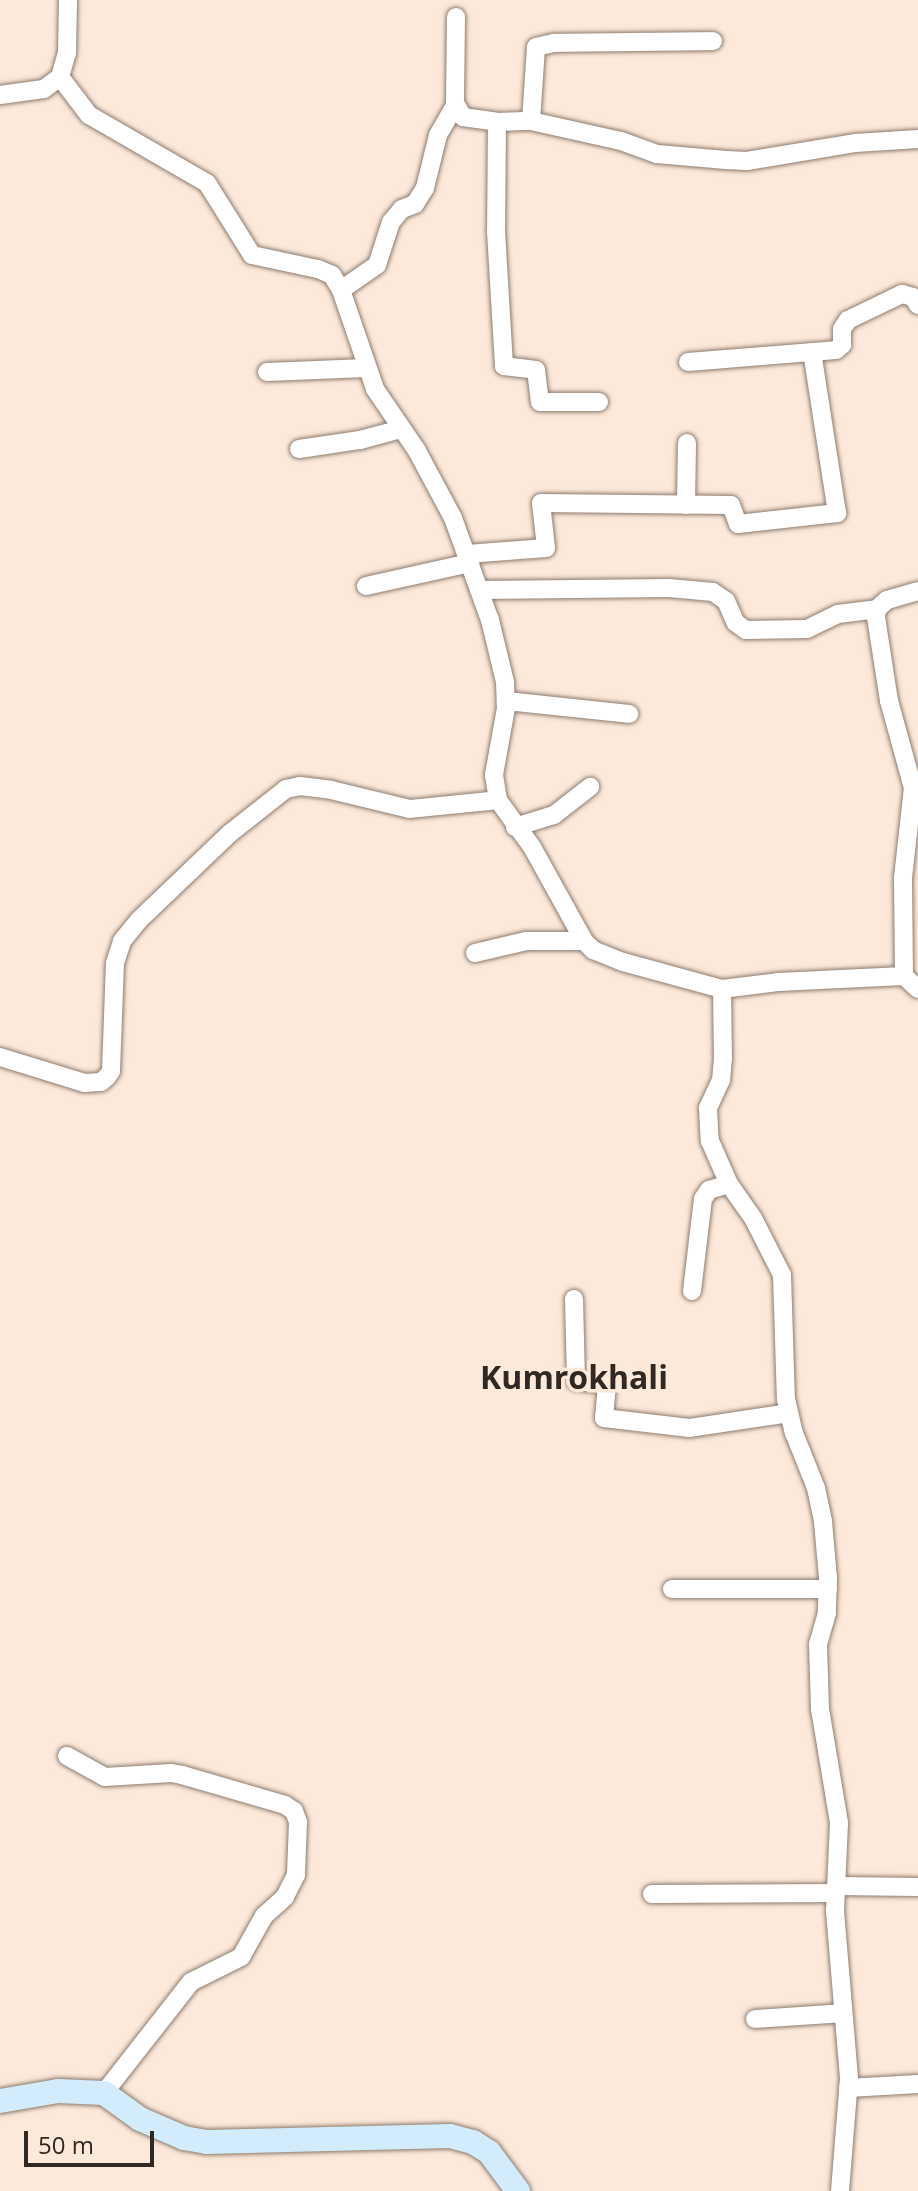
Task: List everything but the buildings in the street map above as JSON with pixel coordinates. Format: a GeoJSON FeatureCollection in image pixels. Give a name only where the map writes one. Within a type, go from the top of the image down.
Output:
{"type":"FeatureCollection","features":[{"type":"Feature","properties":{"kind":"street"},"geometry":{"type":"LineString","coordinates":[[0,95],[44,89],[60,77],[67,53],[68,0]]}},
{"type":"Feature","properties":{"kind":"street"},"geometry":{"type":"LineString","coordinates":[[341,290],[377,265],[391,222],[402,209],[415,204],[425,188],[438,135],[455,105],[456,17]]}},
{"type":"Feature","properties":{"kind":"street"},"geometry":{"type":"LineString","coordinates":[[531,121],[536,47],[554,43],[713,41]]}},
{"type":"Feature","properties":{"kind":"street"},"geometry":{"type":"LineString","coordinates":[[60,77],[89,115],[207,183],[252,255],[318,269],[332,275],[341,290],[366,368],[439,491],[468,558],[499,653],[506,701],[494,775],[498,800],[532,847],[584,941],[593,950],[623,962],[722,989],[778,982],[911,982],[903,878],[913,788],[889,701],[876,627],[877,609]]}},
{"type":"Feature","properties":{"kind":"street"},"geometry":{"type":"LineString","coordinates":[[455,105],[463,117],[497,122],[531,121],[621,141],[657,154],[726,160],[747,161],[855,143],[918,139]]}},
{"type":"Feature","properties":{"kind":"street"},"geometry":{"type":"LineString","coordinates":[[497,122],[496,231],[504,366],[536,370],[540,402],[599,402]]}},
{"type":"Feature","properties":{"kind":"street"},"geometry":{"type":"LineString","coordinates":[[688,362],[839,349],[844,323],[895,297],[909,294],[918,305]]}},
{"type":"Feature","properties":{"kind":"street"},"geometry":{"type":"LineString","coordinates":[[366,586],[468,558],[546,548],[541,503],[731,505],[738,524],[837,513],[812,352]]}},
{"type":"Feature","properties":{"kind":"street"},"geometry":{"type":"LineString","coordinates":[[267,372],[366,368]]}},
{"type":"Feature","properties":{"kind":"street"},"geometry":{"type":"LineString","coordinates":[[299,449],[360,440],[401,429]]}},
{"type":"Feature","properties":{"kind":"street"},"geometry":{"type":"LineString","coordinates":[[686,505],[687,443]]}},
{"type":"Feature","properties":{"kind":"street"},"geometry":{"type":"LineString","coordinates":[[479,590],[669,588],[713,592],[726,601],[736,623],[746,630],[807,629],[838,614],[877,609],[887,600],[918,591]]}},
{"type":"Feature","properties":{"kind":"street"},"geometry":{"type":"LineString","coordinates":[[506,701],[629,714]]}},
{"type":"Feature","properties":{"kind":"street"},"geometry":{"type":"LineString","coordinates":[[515,827],[554,815],[590,787]]}},
{"type":"Feature","properties":{"kind":"street"},"geometry":{"type":"LineString","coordinates":[[0,1057],[85,1083],[101,1082],[107,1077],[112,1057],[115,963],[122,941],[138,921],[229,834],[286,789],[322,788],[410,809],[498,800]]}},
{"type":"Feature","properties":{"kind":"street"},"geometry":{"type":"LineString","coordinates":[[475,953],[526,941],[584,941]]}},
{"type":"Feature","properties":{"kind":"street"},"geometry":{"type":"LineString","coordinates":[[722,989],[722,1070],[708,1108],[710,1141],[729,1184],[753,1218],[782,1275],[789,1413],[816,1488],[823,1522],[828,1589],[827,1613],[818,1645],[820,1709],[839,1823],[836,1890],[848,2088],[840,2191]]}},
{"type":"Feature","properties":{"kind":"street"},"geometry":{"type":"LineString","coordinates":[[692,1291],[703,1199],[709,1190],[729,1184]]}},
{"type":"Feature","properties":{"kind":"street"},"geometry":{"type":"LineString","coordinates":[[574,1299],[576,1381],[607,1384],[604,1418],[689,1428],[789,1413]]}},
{"type":"Feature","properties":{"kind":"street"},"geometry":{"type":"LineString","coordinates":[[672,1589],[828,1589]]}},
{"type":"Feature","properties":{"kind":"street"},"geometry":{"type":"LineString","coordinates":[[67,1756],[105,1777],[182,1775],[285,1805],[294,1811],[298,1822],[296,1875],[285,1897],[264,1916],[241,1957],[186,1987],[104,2093]]}},
{"type":"Feature","properties":{"kind":"street"},"geometry":{"type":"LineString","coordinates":[[652,1894],[918,1887]]}},
{"type":"Feature","properties":{"kind":"street"},"geometry":{"type":"LineString","coordinates":[[755,2019],[843,2013]]}},
{"type":"Feature","properties":{"kind":"street"},"geometry":{"type":"LineString","coordinates":[[848,2088],[918,2084]]}},
{"type":"Feature","properties":{"kind":"street"},"geometry":{"type":"LineString","coordinates":[[0,2101],[58,2091],[104,2093],[140,2119],[196,2141],[450,2136],[473,2142],[489,2152],[518,2191]]}},
{"type":"Feature","properties":{"kind":"district","name":"Kumrokhali"},"geometry":{"type":"Point","coordinates":[574,1377]}}]}
